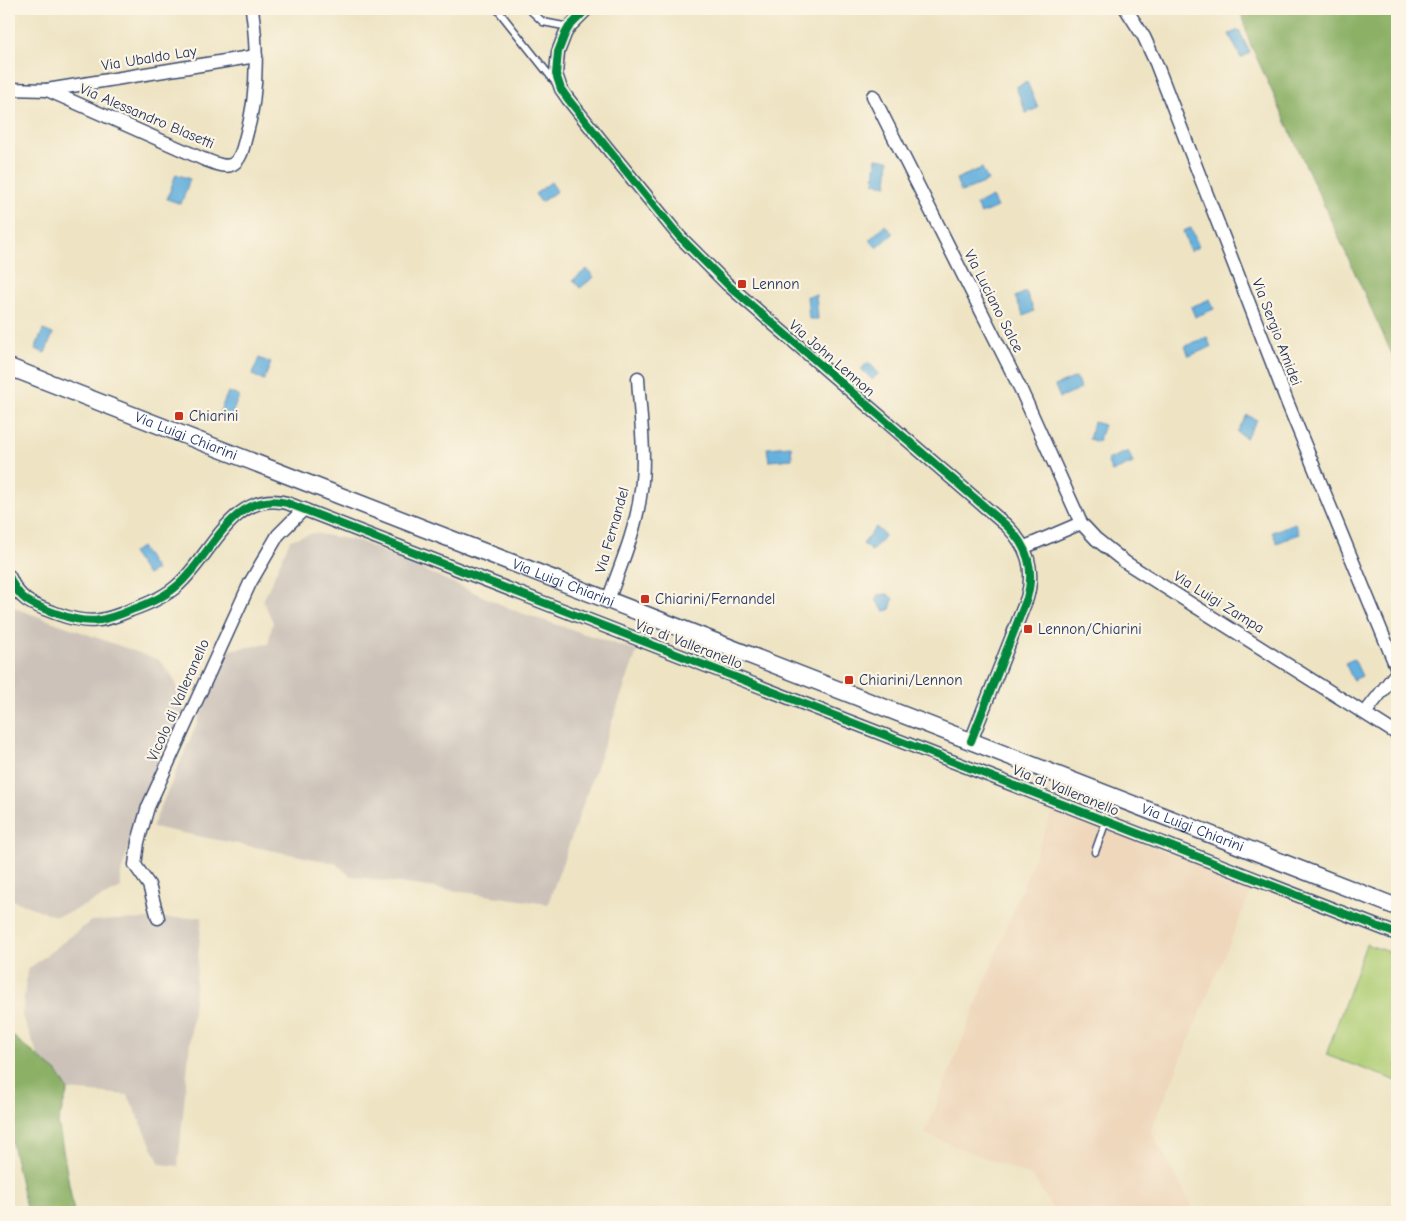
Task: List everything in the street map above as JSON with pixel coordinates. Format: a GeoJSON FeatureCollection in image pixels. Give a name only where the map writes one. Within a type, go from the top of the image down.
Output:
{"type":"FeatureCollection","features":[{"type":"Feature","properties":{"kind":"street","name":"Via Alessandro Blasetti"},"geometry":{"type":"LineString","coordinates":[[9,89],[47,90],[194,155],[222,165],[230,165],[238,159],[248,132],[255,90],[256,56],[252,9]]}},
{"type":"Feature","properties":{"kind":"street","name":"Via John Lennon"},"geometry":{"type":"LineString","coordinates":[[587,9],[569,27],[558,52],[557,78],[561,89],[661,215],[715,273],[808,356],[1007,526],[1025,547],[1031,574],[1027,598],[971,741]]}},
{"type":"Feature","properties":{"kind":"street","name":"Via Sergio Amidei"},"geometry":{"type":"LineString","coordinates":[[1126,9],[1144,37],[1156,63],[1288,404],[1397,671],[1365,713]]}},
{"type":"Feature","properties":{"kind":"street","name":"Via Ubaldo Lay"},"geometry":{"type":"LineString","coordinates":[[47,90],[256,56]]}},
{"type":"Feature","properties":{"kind":"street","name":"Via Luciano Salce"},"geometry":{"type":"LineString","coordinates":[[872,96],[1021,390],[1081,523]]}},
{"type":"Feature","properties":{"kind":"street","name":"Via Luigi Chiarini"},"geometry":{"type":"LineString","coordinates":[[9,367],[1397,907]]}},
{"type":"Feature","properties":{"kind":"street","name":"Via Fernandel"},"geometry":{"type":"LineString","coordinates":[[608,600],[633,528],[641,491],[643,462],[638,378]]}},
{"type":"Feature","properties":{"kind":"street","name":"Via di Valleranello"},"geometry":{"type":"LineString","coordinates":[[9,576],[17,593],[30,603],[76,620],[91,622],[106,620],[155,601],[174,589],[190,574],[230,523],[251,506],[274,500],[304,509],[1397,934]]}},
{"type":"Feature","properties":{"kind":"street","name":"Vicolo di Valleranello"},"geometry":{"type":"LineString","coordinates":[[158,918],[150,885],[135,865],[138,842],[148,807],[250,582],[278,535],[304,509]]}},
{"type":"Feature","properties":{"kind":"street"},"geometry":{"type":"LineString","coordinates":[[1025,547],[1081,523]]}},
{"type":"Feature","properties":{"kind":"street","name":"Via Luigi Zampa"},"geometry":{"type":"LineString","coordinates":[[1081,523],[1102,545],[1125,562],[1397,734]]}},
{"type":"Feature","properties":{"kind":"lane"},"geometry":{"type":"LineString","coordinates":[[497,9],[561,89]]}},
{"type":"Feature","properties":{"kind":"lane"},"geometry":{"type":"LineString","coordinates":[[529,9],[543,22],[569,27]]}},
{"type":"Feature","properties":{"kind":"lane"},"geometry":{"type":"LineString","coordinates":[[1095,852],[1106,821]]}},
{"type":"Feature","properties":{"kind":"shaded area"},"geometry":{"type":"Polygon","coordinates":[[[313,533],[359,541],[518,612],[637,651],[548,904],[350,876],[335,863],[152,827],[229,650],[268,644],[273,622],[263,601],[290,540],[313,533]]]}},
{"type":"Feature","properties":{"kind":"shaded area"},"geometry":{"type":"Polygon","coordinates":[[[9,606],[159,660],[173,677],[185,711],[142,799],[121,874],[121,888],[71,912],[55,916],[9,899],[9,606]]]}},
{"type":"Feature","properties":{"kind":"shaded area"},"geometry":{"type":"Polygon","coordinates":[[[1053,810],[1254,884],[1151,1131],[1195,1212],[1055,1212],[1033,1177],[925,1134],[1053,810]]]}},
{"type":"Feature","properties":{"kind":"shaded area"},"geometry":{"type":"Polygon","coordinates":[[[202,917],[178,1166],[160,1164],[128,1095],[68,1090],[57,1072],[39,1057],[22,1016],[27,970],[91,921],[202,917]]]}},
{"type":"Feature","properties":{"kind":"green space"},"geometry":{"type":"Polygon","coordinates":[[[1240,9],[1397,9],[1397,365],[1249,41],[1240,9]]]}},
{"type":"Feature","properties":{"kind":"green space"},"geometry":{"type":"Polygon","coordinates":[[[1366,944],[1397,955],[1397,1081],[1326,1055],[1366,944]]]}},
{"type":"Feature","properties":{"kind":"green space"},"geometry":{"type":"Polygon","coordinates":[[[9,1033],[57,1072],[68,1090],[58,1122],[74,1212],[27,1212],[9,1129],[9,1033]]]}},
{"type":"Feature","properties":{"kind":"water"},"geometry":{"type":"Polygon","coordinates":[[[1239,30],[1250,53],[1241,58],[1229,34],[1239,30]]]}},
{"type":"Feature","properties":{"kind":"water"},"geometry":{"type":"Polygon","coordinates":[[[1027,82],[1038,108],[1026,113],[1016,87],[1027,82]]]}},
{"type":"Feature","properties":{"kind":"water"},"geometry":{"type":"Polygon","coordinates":[[[876,158],[889,160],[887,185],[874,183],[876,158]]]}},
{"type":"Feature","properties":{"kind":"water"},"geometry":{"type":"Polygon","coordinates":[[[982,168],[988,181],[961,192],[956,179],[982,168]]]}},
{"type":"Feature","properties":{"kind":"water"},"geometry":{"type":"Polygon","coordinates":[[[176,174],[190,179],[181,204],[167,199],[176,174]]]}},
{"type":"Feature","properties":{"kind":"water"},"geometry":{"type":"Polygon","coordinates":[[[551,182],[557,191],[541,202],[535,194],[551,182]]]}},
{"type":"Feature","properties":{"kind":"water"},"geometry":{"type":"Polygon","coordinates":[[[992,197],[997,207],[981,214],[976,205],[992,197]]]}},
{"type":"Feature","properties":{"kind":"water"},"geometry":{"type":"Polygon","coordinates":[[[885,225],[893,234],[877,248],[869,240],[885,225]]]}},
{"type":"Feature","properties":{"kind":"water"},"geometry":{"type":"Polygon","coordinates":[[[1191,228],[1199,247],[1190,251],[1183,231],[1191,228]]]}},
{"type":"Feature","properties":{"kind":"water"},"geometry":{"type":"Polygon","coordinates":[[[587,269],[594,277],[580,288],[573,280],[587,269]]]}},
{"type":"Feature","properties":{"kind":"water"},"geometry":{"type":"Polygon","coordinates":[[[1026,292],[1034,311],[1024,316],[1015,297],[1026,292]]]}},
{"type":"Feature","properties":{"kind":"water"},"geometry":{"type":"Polygon","coordinates":[[[816,295],[818,319],[809,319],[807,296],[816,295]]]}},
{"type":"Feature","properties":{"kind":"water"},"geometry":{"type":"Polygon","coordinates":[[[1210,299],[1214,309],[1195,317],[1191,307],[1210,299]]]}},
{"type":"Feature","properties":{"kind":"water"},"geometry":{"type":"Polygon","coordinates":[[[43,330],[53,334],[45,353],[35,349],[43,330]]]}},
{"type":"Feature","properties":{"kind":"water"},"geometry":{"type":"Polygon","coordinates":[[[1207,337],[1211,347],[1189,356],[1185,346],[1207,337]]]}},
{"type":"Feature","properties":{"kind":"water"},"geometry":{"type":"Polygon","coordinates":[[[259,358],[271,363],[264,380],[252,375],[259,358]]]}},
{"type":"Feature","properties":{"kind":"water"},"geometry":{"type":"Polygon","coordinates":[[[868,362],[879,373],[872,380],[861,369],[868,362]]]}},
{"type":"Feature","properties":{"kind":"water"},"geometry":{"type":"Polygon","coordinates":[[[1076,377],[1081,389],[1060,398],[1055,386],[1076,377]]]}},
{"type":"Feature","properties":{"kind":"water"},"geometry":{"type":"Polygon","coordinates":[[[228,392],[239,396],[229,421],[218,416],[228,392]]]}},
{"type":"Feature","properties":{"kind":"water"},"geometry":{"type":"Polygon","coordinates":[[[1247,415],[1257,420],[1246,438],[1237,432],[1247,415]]]}},
{"type":"Feature","properties":{"kind":"water"},"geometry":{"type":"Polygon","coordinates":[[[1094,422],[1104,425],[1098,442],[1089,439],[1094,422]]]}},
{"type":"Feature","properties":{"kind":"water"},"geometry":{"type":"Polygon","coordinates":[[[791,446],[792,459],[769,461],[767,448],[791,446]]]}},
{"type":"Feature","properties":{"kind":"water"},"geometry":{"type":"Polygon","coordinates":[[[1128,451],[1133,463],[1112,472],[1107,460],[1128,451]]]}},
{"type":"Feature","properties":{"kind":"water"},"geometry":{"type":"Polygon","coordinates":[[[1295,523],[1299,534],[1277,543],[1272,532],[1295,523]]]}},
{"type":"Feature","properties":{"kind":"water"},"geometry":{"type":"Polygon","coordinates":[[[876,527],[885,535],[872,551],[863,544],[876,527]]]}},
{"type":"Feature","properties":{"kind":"water"},"geometry":{"type":"Polygon","coordinates":[[[141,547],[156,570],[147,575],[132,553],[141,547]]]}},
{"type":"Feature","properties":{"kind":"water"},"geometry":{"type":"Polygon","coordinates":[[[888,594],[893,599],[890,610],[884,611],[875,599],[878,595],[888,594]]]}},
{"type":"Feature","properties":{"kind":"water"},"geometry":{"type":"Polygon","coordinates":[[[1354,659],[1362,676],[1353,680],[1345,663],[1354,659]]]}},
{"type":"Feature","properties":{"kind":"cycle path"},"geometry":{"type":"LineString","coordinates":[[587,9],[569,27],[565,34],[558,52],[556,74],[561,89],[608,149],[679,236],[727,284],[1007,526],[1025,550],[1030,568],[1027,598],[971,741]]}},
{"type":"Feature","properties":{"kind":"cycle path"},"geometry":{"type":"LineString","coordinates":[[9,576],[18,592],[28,601],[41,608],[78,620],[95,621],[112,617],[150,603],[178,585],[237,515],[252,506],[268,501],[287,503],[1397,934]]}},
{"type":"Feature","properties":{"kind":"place","name":"Lennon"},"geometry":{"type":"Point","coordinates":[742,284]}},
{"type":"Feature","properties":{"kind":"place","name":"Chiarini"},"geometry":{"type":"Point","coordinates":[179,416]}},
{"type":"Feature","properties":{"kind":"place","name":"Chiarini/Fernandel"},"geometry":{"type":"Point","coordinates":[645,599]}},
{"type":"Feature","properties":{"kind":"place","name":"Lennon/Chiarini"},"geometry":{"type":"Point","coordinates":[1028,629]}},
{"type":"Feature","properties":{"kind":"place","name":"Chiarini/Lennon"},"geometry":{"type":"Point","coordinates":[849,680]}}]}
